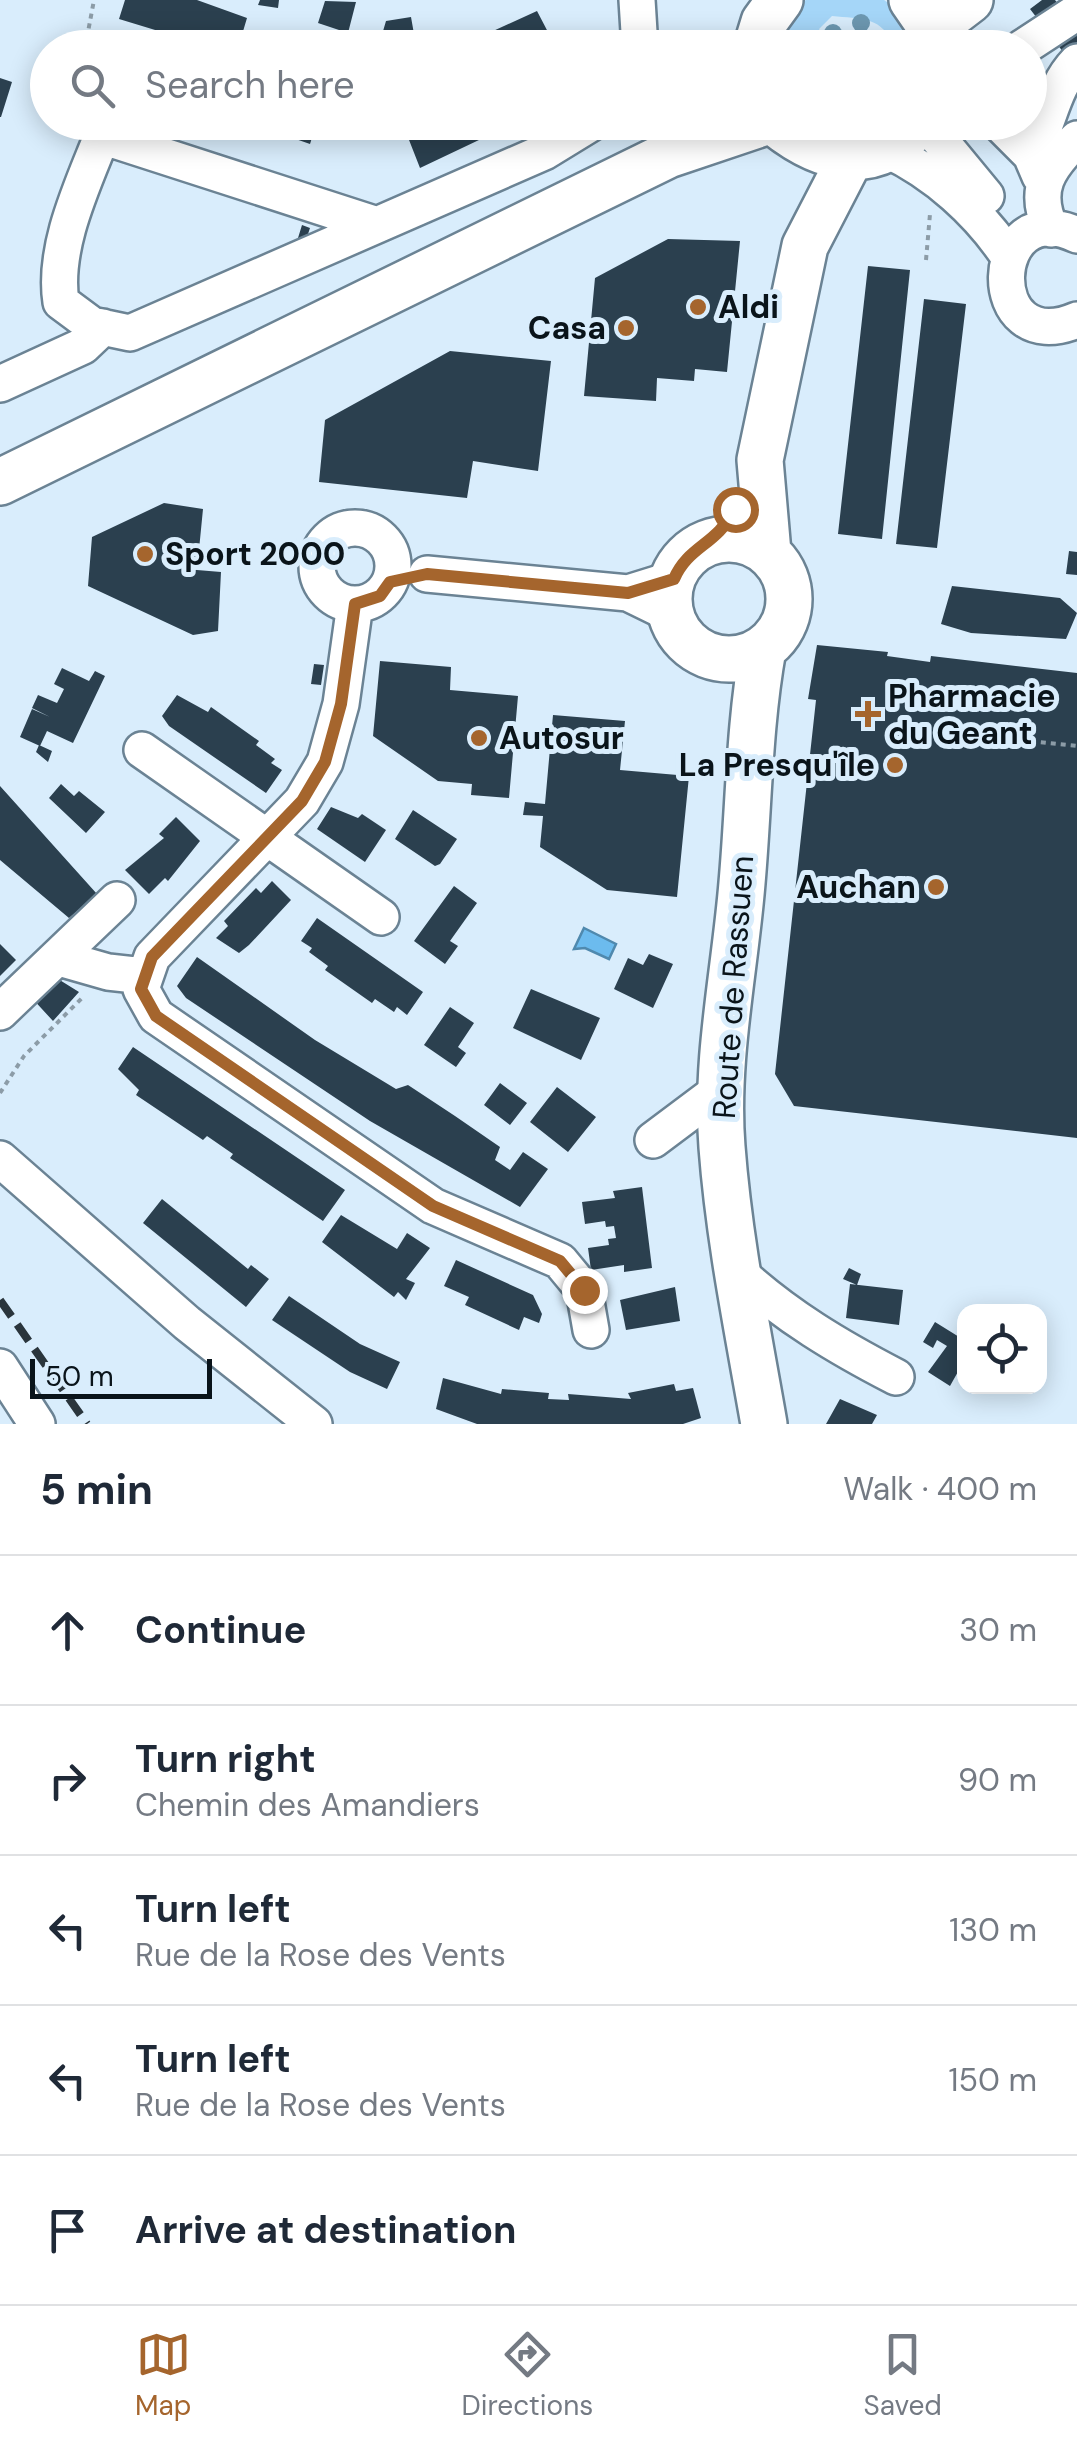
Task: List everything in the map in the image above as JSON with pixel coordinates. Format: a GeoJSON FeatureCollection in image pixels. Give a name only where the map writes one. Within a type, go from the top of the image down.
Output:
{"type":"FeatureCollection","features":[{"type":"Feature","properties":{"kind":"main road"},"geometry":{"type":"LineString","coordinates":[[927,26],[970,0]]}},
{"type":"Feature","properties":{"kind":"main road"},"geometry":{"type":"LineString","coordinates":[[0,482],[668,155],[687,140]]}},
{"type":"Feature","properties":{"kind":"main road"},"geometry":{"type":"LineString","coordinates":[[668,155],[736,140]]}},
{"type":"Feature","properties":{"kind":"main road"},"geometry":{"type":"LineString","coordinates":[[768,554],[760,460],[805,246],[783,140]]}},
{"type":"Feature","properties":{"kind":"main road"},"geometry":{"type":"LineString","coordinates":[[805,246],[893,140]]}},
{"type":"Feature","properties":{"kind":"main road"},"geometry":{"type":"LineString","coordinates":[[714,542],[760,460]]}},
{"type":"Feature","properties":{"kind":"main road"},"geometry":{"type":"LineString","coordinates":[[741,540],[768,554],[786,579],[789,600],[782,626],[762,649],[734,659],[706,654],[684,638],[672,596],[687,557],[714,542],[741,540]]}},
{"type":"Feature","properties":{"kind":"main road","name":"Route de Rassuen"},"geometry":{"type":"LineString","coordinates":[[762,649],[752,712],[721,1089],[722,1144],[738,1272],[764,1424]]}},
{"type":"Feature","properties":{"kind":"main road","name":"Route de Rassuen"},"geometry":{"type":"LineString","coordinates":[[706,654],[724,690],[748,787]]}},
{"type":"Feature","properties":{"kind":"street"},"geometry":{"type":"LineString","coordinates":[[637,0],[639,30]]}},
{"type":"Feature","properties":{"kind":"street"},"geometry":{"type":"LineString","coordinates":[[1047,32],[1077,12]]}},
{"type":"Feature","properties":{"kind":"street"},"geometry":{"type":"LineString","coordinates":[[1047,116],[1052,97],[1077,62]]}},
{"type":"Feature","properties":{"kind":"street"},"geometry":{"type":"LineString","coordinates":[[106,140],[98,146],[92,161],[57,279],[61,302],[70,312],[103,327],[130,333],[564,140]]}},
{"type":"Feature","properties":{"kind":"street"},"geometry":{"type":"LineString","coordinates":[[114,140],[374,224]]}},
{"type":"Feature","properties":{"kind":"street"},"geometry":{"type":"LineString","coordinates":[[897,140],[983,224],[1009,258],[1006,288],[1020,313],[1048,326],[1077,320]]}},
{"type":"Feature","properties":{"kind":"street"},"geometry":{"type":"LineString","coordinates":[[898,140],[992,203],[1019,228],[1054,232]]}},
{"type":"Feature","properties":{"kind":"street"},"geometry":{"type":"LineString","coordinates":[[1013,140],[1037,168]]}},
{"type":"Feature","properties":{"kind":"street"},"geometry":{"type":"LineString","coordinates":[[1041,140],[1037,168],[1043,212],[1054,232]]}},
{"type":"Feature","properties":{"kind":"street"},"geometry":{"type":"LineString","coordinates":[[1037,168],[1054,161],[1077,140]]}},
{"type":"Feature","properties":{"kind":"street"},"geometry":{"type":"LineString","coordinates":[[1009,258],[1054,232]]}},
{"type":"Feature","properties":{"kind":"street"},"geometry":{"type":"LineString","coordinates":[[0,384],[84,346],[103,327]]}},
{"type":"Feature","properties":{"kind":"street"},"geometry":{"type":"LineString","coordinates":[[360,528],[379,536],[391,569],[380,596],[355,604],[338,600],[322,584],[317,562],[325,542],[344,530],[360,528]]}},
{"type":"Feature","properties":{"kind":"street"},"geometry":{"type":"LineString","coordinates":[[391,569],[672,596]]}},
{"type":"Feature","properties":{"kind":"street"},"geometry":{"type":"LineString","coordinates":[[355,604],[341,704],[325,762],[302,801],[172,932],[152,957],[141,989],[156,1016],[433,1206],[560,1261],[584,1290],[592,1330]]}},
{"type":"Feature","properties":{"kind":"street"},"geometry":{"type":"LineString","coordinates":[[142,750],[381,917]]}},
{"type":"Feature","properties":{"kind":"street"},"geometry":{"type":"LineString","coordinates":[[0,1012],[117,900]]}},
{"type":"Feature","properties":{"kind":"street"},"geometry":{"type":"LineString","coordinates":[[59,958],[108,972],[144,976]]}},
{"type":"Feature","properties":{"kind":"street"},"geometry":{"type":"LineString","coordinates":[[653,1140],[721,1089]]}},
{"type":"Feature","properties":{"kind":"street"},"geometry":{"type":"LineString","coordinates":[[0,1159],[187,1323],[314,1424]]}},
{"type":"Feature","properties":{"kind":"street"},"geometry":{"type":"LineString","coordinates":[[738,1272],[771,1303],[824,1339],[896,1377]]}},
{"type":"Feature","properties":{"kind":"street"},"geometry":{"type":"LineString","coordinates":[[0,1368],[37,1424]]}},
{"type":"Feature","properties":{"kind":"path"},"geometry":{"type":"LineString","coordinates":[[88,30],[94,0]]}},
{"type":"Feature","properties":{"kind":"path"},"geometry":{"type":"LineString","coordinates":[[926,260],[930,213],[934,202],[947,190]]}},
{"type":"Feature","properties":{"kind":"path"},"geometry":{"type":"LineString","coordinates":[[1010,739],[1077,746]]}},
{"type":"Feature","properties":{"kind":"path"},"geometry":{"type":"LineString","coordinates":[[0,1094],[24,1056],[108,972]]}},
{"type":"Feature","properties":{"kind":"shaded area"},"geometry":{"type":"Polygon","coordinates":[[[806,0],[884,0],[894,7],[908,30],[884,30],[870,21],[832,16],[820,30],[783,30],[794,9],[806,0]]]}},
{"type":"Feature","properties":{"kind":"shaded area"},"geometry":{"type":"Polygon","coordinates":[[[584,928],[616,944],[609,959],[585,948],[574,949],[584,928]]]}},
{"type":"Feature","properties":{"kind":"building"},"geometry":{"type":"Polygon","coordinates":[[[125,0],[197,0],[247,18],[243,30],[155,30],[119,19],[125,0]]]}},
{"type":"Feature","properties":{"kind":"building"},"geometry":{"type":"Polygon","coordinates":[[[260,0],[279,0],[278,8],[258,5],[260,0]]]}},
{"type":"Feature","properties":{"kind":"building"},"geometry":{"type":"Polygon","coordinates":[[[1042,0],[1055,0],[1077,28],[1077,70],[1047,30],[1030,9],[1042,0]]]}},
{"type":"Feature","properties":{"kind":"building"},"geometry":{"type":"Polygon","coordinates":[[[325,1],[356,2],[349,30],[318,23],[325,1]]]}},
{"type":"Feature","properties":{"kind":"building"},"geometry":{"type":"Polygon","coordinates":[[[537,11],[547,30],[495,30],[537,11]]]}},
{"type":"Feature","properties":{"kind":"building"},"geometry":{"type":"Polygon","coordinates":[[[411,17],[413,30],[383,30],[386,21],[411,17]]]}},
{"type":"Feature","properties":{"kind":"building"},"geometry":{"type":"Polygon","coordinates":[[[0,78],[12,82],[1,117],[0,117],[0,78]]]}},
{"type":"Feature","properties":{"kind":"building"},"geometry":{"type":"Polygon","coordinates":[[[409,140],[479,140],[420,168],[409,140]]]}},
{"type":"Feature","properties":{"kind":"building"},"geometry":{"type":"Polygon","coordinates":[[[302,225],[310,228],[306,240],[298,238],[302,225]]]}},
{"type":"Feature","properties":{"kind":"building"},"geometry":{"type":"Polygon","coordinates":[[[668,239],[740,241],[727,372],[695,369],[694,381],[657,378],[656,401],[584,396],[595,278],[668,239]]]}},
{"type":"Feature","properties":{"kind":"building"},"geometry":{"type":"Polygon","coordinates":[[[868,266],[910,270],[882,539],[838,534],[868,266]]]}},
{"type":"Feature","properties":{"kind":"building"},"geometry":{"type":"Polygon","coordinates":[[[924,299],[966,304],[937,548],[896,544],[924,299]]]}},
{"type":"Feature","properties":{"kind":"building","name":"Sport 2000"},"geometry":{"type":"Polygon","coordinates":[[[450,351],[551,361],[538,471],[473,461],[467,498],[319,482],[325,420],[450,351]]]}},
{"type":"Feature","properties":{"kind":"building","name":"Sport 2000"},"geometry":{"type":"Polygon","coordinates":[[[164,503],[203,509],[197,570],[221,572],[218,631],[193,635],[88,586],[92,537],[164,503]]]}},
{"type":"Feature","properties":{"kind":"building"},"geometry":{"type":"Polygon","coordinates":[[[1069,551],[1077,552],[1077,575],[1066,574],[1069,551]]]}},
{"type":"Feature","properties":{"kind":"building"},"geometry":{"type":"Polygon","coordinates":[[[952,586],[1060,598],[1077,613],[1066,639],[971,633],[941,624],[952,586]]]}},
{"type":"Feature","properties":{"kind":"building","name":"Auchan"},"geometry":{"type":"Polygon","coordinates":[[[817,645],[888,652],[887,656],[930,662],[931,656],[1077,673],[1077,1138],[794,1106],[775,1074],[816,700],[808,699],[817,645]]]}},
{"type":"Feature","properties":{"kind":"building"},"geometry":{"type":"Polygon","coordinates":[[[380,661],[451,667],[450,690],[518,696],[509,798],[471,795],[472,784],[438,781],[373,736],[380,661]]]}},
{"type":"Feature","properties":{"kind":"building"},"geometry":{"type":"Polygon","coordinates":[[[314,664],[324,665],[321,685],[311,684],[314,664]]]}},
{"type":"Feature","properties":{"kind":"building"},"geometry":{"type":"Polygon","coordinates":[[[62,668],[89,681],[95,671],[105,676],[73,743],[47,731],[40,746],[20,737],[32,709],[50,717],[32,708],[38,695],[57,703],[64,689],[54,684],[62,668]]]}},
{"type":"Feature","properties":{"kind":"building"},"geometry":{"type":"Polygon","coordinates":[[[177,695],[208,712],[211,707],[259,741],[256,745],[275,759],[271,763],[282,770],[266,793],[169,726],[162,716],[177,695]]]}},
{"type":"Feature","properties":{"kind":"building"},"geometry":{"type":"Polygon","coordinates":[[[553,715],[625,721],[620,770],[689,776],[677,897],[607,890],[540,847],[543,816],[523,815],[525,802],[545,804],[553,715]]]}},
{"type":"Feature","properties":{"kind":"building"},"geometry":{"type":"Polygon","coordinates":[[[39,745],[52,751],[48,762],[36,752],[39,745]]]}},
{"type":"Feature","properties":{"kind":"building"},"geometry":{"type":"Polygon","coordinates":[[[61,784],[74,796],[79,791],[105,812],[86,833],[49,798],[61,784]]]}},
{"type":"Feature","properties":{"kind":"building"},"geometry":{"type":"Polygon","coordinates":[[[0,786],[97,894],[69,918],[0,860],[0,786]]]}},
{"type":"Feature","properties":{"kind":"building"},"geometry":{"type":"Polygon","coordinates":[[[331,807],[358,818],[362,814],[386,830],[365,862],[317,829],[331,807]]]}},
{"type":"Feature","properties":{"kind":"building"},"geometry":{"type":"Polygon","coordinates":[[[413,810],[457,839],[440,864],[435,866],[395,839],[413,810]]]}},
{"type":"Feature","properties":{"kind":"building"},"geometry":{"type":"Polygon","coordinates":[[[176,817],[200,841],[168,881],[165,878],[149,894],[125,870],[164,838],[159,834],[176,817]]]}},
{"type":"Feature","properties":{"kind":"building"},"geometry":{"type":"Polygon","coordinates":[[[272,881],[291,900],[249,945],[239,953],[216,938],[228,926],[224,921],[256,888],[261,893],[272,881]]]}},
{"type":"Feature","properties":{"kind":"building"},"geometry":{"type":"Polygon","coordinates":[[[454,886],[477,903],[450,941],[458,946],[445,964],[414,941],[454,886]]]}},
{"type":"Feature","properties":{"kind":"building"},"geometry":{"type":"Polygon","coordinates":[[[317,918],[423,992],[407,1015],[397,1007],[394,1012],[375,999],[372,1003],[325,970],[328,966],[301,941],[317,918]]]}},
{"type":"Feature","properties":{"kind":"building"},"geometry":{"type":"Polygon","coordinates":[[[0,944],[16,960],[0,976],[0,944]]]}},
{"type":"Feature","properties":{"kind":"building"},"geometry":{"type":"Polygon","coordinates":[[[649,954],[673,964],[653,1008],[614,989],[628,958],[643,965],[649,954]]]}},
{"type":"Feature","properties":{"kind":"building"},"geometry":{"type":"Polygon","coordinates":[[[197,957],[315,1040],[396,1089],[408,1085],[455,1116],[500,1147],[495,1160],[510,1170],[523,1152],[548,1169],[520,1207],[370,1121],[186,998],[177,986],[197,957]]]}},
{"type":"Feature","properties":{"kind":"building"},"geometry":{"type":"Polygon","coordinates":[[[50,974],[79,992],[53,1021],[30,996],[50,974]]]}},
{"type":"Feature","properties":{"kind":"building"},"geometry":{"type":"Polygon","coordinates":[[[531,989],[600,1018],[581,1060],[513,1028],[531,989]]]}},
{"type":"Feature","properties":{"kind":"building"},"geometry":{"type":"Polygon","coordinates":[[[450,1007],[474,1023],[458,1047],[466,1053],[456,1067],[424,1045],[450,1007]]]}},
{"type":"Feature","properties":{"kind":"building"},"geometry":{"type":"Polygon","coordinates":[[[133,1047],[345,1190],[323,1221],[230,1158],[233,1154],[207,1136],[203,1140],[136,1095],[139,1090],[118,1069],[133,1047]]]}},
{"type":"Feature","properties":{"kind":"building"},"geometry":{"type":"Polygon","coordinates":[[[500,1083],[527,1103],[510,1125],[484,1105],[500,1083]]]}},
{"type":"Feature","properties":{"kind":"building"},"geometry":{"type":"Polygon","coordinates":[[[557,1087],[596,1117],[568,1152],[530,1122],[557,1087]]]}},
{"type":"Feature","properties":{"kind":"building"},"geometry":{"type":"Polygon","coordinates":[[[642,1187],[652,1268],[624,1272],[624,1265],[591,1270],[588,1248],[609,1245],[608,1239],[616,1238],[614,1226],[606,1227],[605,1221],[585,1224],[582,1202],[615,1198],[613,1191],[642,1187]]]}},
{"type":"Feature","properties":{"kind":"building"},"geometry":{"type":"Polygon","coordinates":[[[162,1199],[248,1269],[251,1265],[269,1279],[246,1307],[143,1223],[162,1199]]]}},
{"type":"Feature","properties":{"kind":"building"},"geometry":{"type":"Polygon","coordinates":[[[341,1215],[397,1249],[407,1233],[430,1248],[406,1279],[415,1283],[406,1300],[398,1292],[394,1297],[322,1242],[341,1215]]]}},
{"type":"Feature","properties":{"kind":"building"},"geometry":{"type":"Polygon","coordinates":[[[456,1260],[533,1295],[542,1314],[539,1323],[524,1317],[519,1330],[465,1305],[469,1297],[444,1286],[456,1260]]]}},
{"type":"Feature","properties":{"kind":"building"},"geometry":{"type":"Polygon","coordinates":[[[849,1268],[861,1274],[857,1285],[843,1279],[849,1268]]]}},
{"type":"Feature","properties":{"kind":"building"},"geometry":{"type":"Polygon","coordinates":[[[850,1284],[903,1290],[899,1325],[846,1318],[850,1284]]]}},
{"type":"Feature","properties":{"kind":"building"},"geometry":{"type":"Polygon","coordinates":[[[675,1287],[680,1321],[626,1330],[620,1300],[675,1287]]]}},
{"type":"Feature","properties":{"kind":"building"},"geometry":{"type":"Polygon","coordinates":[[[289,1296],[360,1344],[400,1362],[387,1389],[350,1372],[272,1320],[289,1296]]]}},
{"type":"Feature","properties":{"kind":"building"},"geometry":{"type":"Polygon","coordinates":[[[935,1322],[957,1336],[957,1374],[950,1386],[928,1372],[947,1346],[937,1340],[933,1348],[923,1342],[935,1322]]]}},
{"type":"Feature","properties":{"kind":"building"},"geometry":{"type":"Polygon","coordinates":[[[443,1378],[501,1394],[502,1389],[549,1393],[548,1399],[569,1400],[568,1394],[631,1399],[628,1393],[674,1384],[676,1391],[693,1388],[701,1418],[683,1424],[477,1424],[436,1409],[443,1378]]]}},
{"type":"Feature","properties":{"kind":"building"},"geometry":{"type":"Polygon","coordinates":[[[840,1399],[877,1415],[872,1424],[826,1424],[840,1399]]]}},
{"type":"Feature","properties":{"kind":"railway"},"geometry":{"type":"LineString","coordinates":[[0,1300],[87,1424]]}},
{"type":"Feature","properties":{"kind":"place","name":"Aldi"},"geometry":{"type":"Point","coordinates":[698,307]}},
{"type":"Feature","properties":{"kind":"place","name":"Casa"},"geometry":{"type":"Point","coordinates":[626,328]}},
{"type":"Feature","properties":{"kind":"place","name":"Sport 2000"},"geometry":{"type":"Point","coordinates":[145,554]}},
{"type":"Feature","properties":{"kind":"place","name":"Pharmacie du Geant"},"geometry":{"type":"Point","coordinates":[868,714]}},
{"type":"Feature","properties":{"kind":"place","name":"Autosur"},"geometry":{"type":"Point","coordinates":[479,738]}},
{"type":"Feature","properties":{"kind":"place","name":"La Presqu'île"},"geometry":{"type":"Point","coordinates":[895,765]}},
{"type":"Feature","properties":{"kind":"place","name":"Auchan"},"geometry":{"type":"Point","coordinates":[936,887]}},
{"type":"Feature","properties":{"kind":"route"},"geometry":{"type":"LineString","coordinates":[[584,1290],[560,1261],[433,1206],[156,1016],[141,989],[152,957],[172,932],[302,801],[325,762],[341,704],[355,604],[380,596],[390,582],[427,574],[628,593],[674,579],[687,557],[714,542],[735,509]]}}]}
